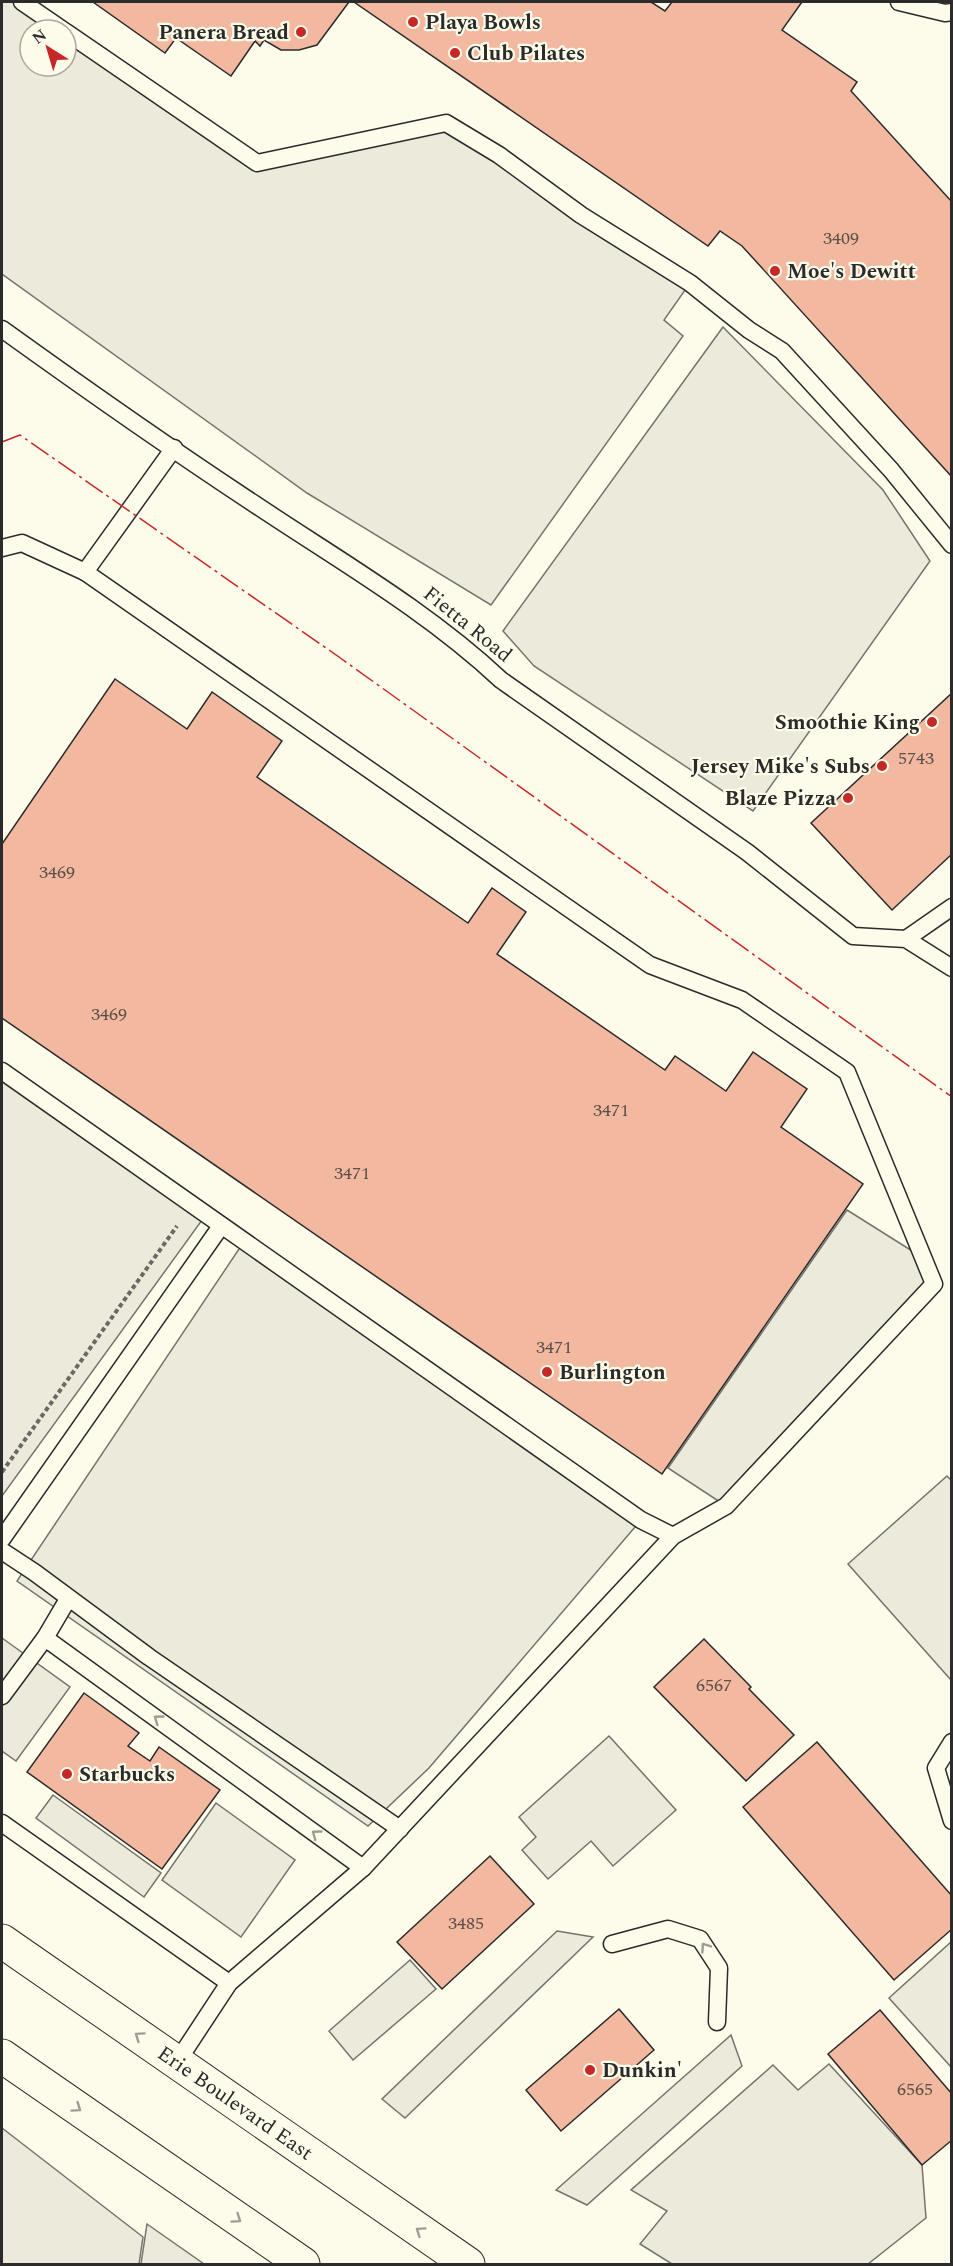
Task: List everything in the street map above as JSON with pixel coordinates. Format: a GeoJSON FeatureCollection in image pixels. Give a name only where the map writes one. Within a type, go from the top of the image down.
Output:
{"type":"FeatureCollection","features":[{"type":"Feature","properties":{"kind":"main road","name":"Erie Boulevard East"},"geometry":{"type":"LineString","coordinates":[[2,1941],[468,2265]]}},
{"type":"Feature","properties":{"kind":"main road"},"geometry":{"type":"LineString","coordinates":[[2,2056],[303,2265]]}},
{"type":"Feature","properties":{"kind":"lane"},"geometry":{"type":"LineString","coordinates":[[22,2],[46,18]]}},
{"type":"Feature","properties":{"kind":"lane"},"geometry":{"type":"LineString","coordinates":[[899,2],[945,13],[951,12]]}},
{"type":"Feature","properties":{"kind":"lane"},"geometry":{"type":"LineString","coordinates":[[78,40],[257,163],[446,123],[499,155],[581,215],[690,283],[749,330],[782,351],[891,470],[951,545]]}},
{"type":"Feature","properties":{"kind":"lane","name":"Fietta Road"},"geometry":{"type":"LineString","coordinates":[[2,329],[251,502],[413,608],[466,647],[501,681],[747,852],[853,936],[906,939]]}},
{"type":"Feature","properties":{"kind":"lane"},"geometry":{"type":"LineString","coordinates":[[85,572],[174,448]]}},
{"type":"Feature","properties":{"kind":"lane"},"geometry":{"type":"LineString","coordinates":[[2,548],[22,543],[85,572],[650,964],[742,1000],[847,1072],[934,1284],[726,1506],[673,1536],[363,1868],[229,1983],[177,2062]]}},
{"type":"Feature","properties":{"kind":"lane"},"geometry":{"type":"LineString","coordinates":[[951,907],[906,939],[951,969]]}},
{"type":"Feature","properties":{"kind":"lane"},"geometry":{"type":"LineString","coordinates":[[2,1071],[641,1520],[673,1536]]}},
{"type":"Feature","properties":{"kind":"lane"},"geometry":{"type":"LineString","coordinates":[[2,1539],[221,1226]]}},
{"type":"Feature","properties":{"kind":"lane"},"geometry":{"type":"LineString","coordinates":[[2,1551],[34,1572],[148,1657],[400,1828]]}},
{"type":"Feature","properties":{"kind":"lane"},"geometry":{"type":"LineString","coordinates":[[2,1696],[45,1638],[68,1599]]}},
{"type":"Feature","properties":{"kind":"lane"},"geometry":{"type":"LineString","coordinates":[[45,1638],[363,1868]]}},
{"type":"Feature","properties":{"kind":"lane"},"geometry":{"type":"LineString","coordinates":[[951,1742],[936,1768],[951,1821]]}},
{"type":"Feature","properties":{"kind":"lane"},"geometry":{"type":"LineString","coordinates":[[2,1823],[229,1983]]}},
{"type":"Feature","properties":{"kind":"lane"},"geometry":{"type":"LineString","coordinates":[[612,1944],[668,1929],[700,1939],[719,1968],[717,2022]]}},
{"type":"Feature","properties":{"kind":"path"},"geometry":{"type":"LineString","coordinates":[[2,1472],[191,1206]]}},
{"type":"Feature","properties":{"kind":"shaded area"},"geometry":{"type":"Polygon","coordinates":[[[2,2],[22,2],[45,18],[18,18],[18,78],[78,78],[78,40],[257,163],[446,123],[690,283],[664,320],[683,336],[491,605],[307,493],[2,274],[2,2]]]}},
{"type":"Feature","properties":{"kind":"shaded area"},"geometry":{"type":"Polygon","coordinates":[[[723,327],[883,490],[930,561],[753,811],[534,666],[503,631],[723,327]]]}},
{"type":"Feature","properties":{"kind":"shaded area"},"geometry":{"type":"Polygon","coordinates":[[[2,1071],[205,1216],[2,1496],[2,1071]]]}},
{"type":"Feature","properties":{"kind":"shaded area"},"geometry":{"type":"Polygon","coordinates":[[[847,1210],[925,1259],[934,1284],[726,1506],[668,1468],[847,1210]]]}},
{"type":"Feature","properties":{"kind":"shaded area"},"geometry":{"type":"Polygon","coordinates":[[[243,1243],[641,1520],[429,1768],[368,1826],[17,1581],[243,1243]]]}},
{"type":"Feature","properties":{"kind":"shaded area"},"geometry":{"type":"Polygon","coordinates":[[[947,1476],[952,1481],[951,1680],[848,1564],[947,1476]]]}},
{"type":"Feature","properties":{"kind":"shaded area"},"geometry":{"type":"Polygon","coordinates":[[[2,1638],[70,1687],[16,1761],[2,1751],[2,1638]]]}},
{"type":"Feature","properties":{"kind":"shaded area"},"geometry":{"type":"Polygon","coordinates":[[[609,1736],[676,1810],[613,1866],[591,1841],[548,1879],[522,1850],[536,1837],[519,1817],[609,1736]]]}},
{"type":"Feature","properties":{"kind":"shaded area"},"geometry":{"type":"Polygon","coordinates":[[[53,1795],[161,1873],[144,1897],[36,1818],[53,1795]]]}},
{"type":"Feature","properties":{"kind":"shaded area"},"geometry":{"type":"Polygon","coordinates":[[[216,1803],[295,1860],[241,1937],[162,1880],[216,1803]]]}},
{"type":"Feature","properties":{"kind":"shaded area"},"geometry":{"type":"Polygon","coordinates":[[[557,1931],[593,1937],[405,2118],[382,2099],[557,1931]]]}},
{"type":"Feature","properties":{"kind":"shaded area"},"geometry":{"type":"Polygon","coordinates":[[[951,1942],[951,2067],[889,1998],[951,1942]]]}},
{"type":"Feature","properties":{"kind":"shaded area"},"geometry":{"type":"Polygon","coordinates":[[[410,1960],[436,1989],[353,2060],[329,2031],[410,1960]]]}},
{"type":"Feature","properties":{"kind":"shaded area"},"geometry":{"type":"Polygon","coordinates":[[[731,2035],[742,2066],[587,2205],[556,2190],[731,2035]]]}},
{"type":"Feature","properties":{"kind":"shaded area"},"geometry":{"type":"Polygon","coordinates":[[[829,2064],[922,2165],[926,2218],[868,2264],[672,2264],[640,2244],[667,2211],[631,2190],[773,2065],[798,2090],[829,2064]]]}},
{"type":"Feature","properties":{"kind":"shaded area"},"geometry":{"type":"Polygon","coordinates":[[[2,2128],[143,2237],[139,2264],[2,2264],[2,2128]]]}},
{"type":"Feature","properties":{"kind":"shaded area"},"geometry":{"type":"Polygon","coordinates":[[[147,2224],[204,2264],[141,2264],[147,2224]]]}},
{"type":"Feature","properties":{"kind":"building"},"geometry":{"type":"Polygon","coordinates":[[[93,2],[349,2],[317,45],[299,50],[281,50],[264,40],[260,46],[255,41],[231,76],[176,38],[165,53],[93,2]]]}},
{"type":"Feature","properties":{"kind":"building"},"geometry":{"type":"Polygon","coordinates":[[[354,2],[651,2],[665,11],[672,2],[802,2],[782,30],[857,82],[851,91],[952,202],[952,477],[742,246],[720,231],[708,246],[354,2]]]}},
{"type":"Feature","properties":{"kind":"building"},"geometry":{"type":"Polygon","coordinates":[[[115,679],[187,729],[212,692],[282,741],[257,777],[468,923],[492,888],[526,912],[497,954],[665,1070],[675,1056],[726,1091],[753,1052],[807,1089],[781,1127],[863,1184],[662,1474],[2,1018],[2,844],[115,679]]]}},
{"type":"Feature","properties":{"kind":"building"},"geometry":{"type":"Polygon","coordinates":[[[952,693],[952,854],[892,910],[811,823],[952,693]]]}},
{"type":"Feature","properties":{"kind":"building"},"geometry":{"type":"Polygon","coordinates":[[[704,1639],[794,1735],[746,1781],[654,1687],[704,1639]]]}},
{"type":"Feature","properties":{"kind":"building"},"geometry":{"type":"Polygon","coordinates":[[[84,1693],[139,1733],[128,1746],[150,1761],[159,1747],[220,1790],[162,1869],[27,1772],[84,1693]]]}},
{"type":"Feature","properties":{"kind":"building"},"geometry":{"type":"Polygon","coordinates":[[[817,1742],[952,1896],[952,1929],[894,1980],[743,1807],[817,1742]]]}},
{"type":"Feature","properties":{"kind":"building"},"geometry":{"type":"Polygon","coordinates":[[[490,1856],[534,1904],[442,1989],[397,1942],[490,1856]]]}},
{"type":"Feature","properties":{"kind":"building","name":"Dunkin'"},"geometry":{"type":"Polygon","coordinates":[[[619,2009],[654,2050],[561,2131],[526,2090],[619,2009]]]}},
{"type":"Feature","properties":{"kind":"building"},"geometry":{"type":"Polygon","coordinates":[[[880,2010],[952,2094],[952,2140],[922,2165],[828,2054],[880,2010]]]}},
{"type":"Feature","properties":{"kind":"power"},"geometry":{"type":"LineString","coordinates":[[2,442],[20,435],[339,657],[952,1097]]}},
{"type":"Feature","properties":{"kind":"place","name":"Playa Bowls"},"geometry":{"type":"Point","coordinates":[413,22]}},
{"type":"Feature","properties":{"kind":"place","name":"Panera Bread"},"geometry":{"type":"Point","coordinates":[301,32]}},
{"type":"Feature","properties":{"kind":"place","name":"Club Pilates"},"geometry":{"type":"Point","coordinates":[455,53]}},
{"type":"Feature","properties":{"kind":"place","name":"Moe's Dewitt"},"geometry":{"type":"Point","coordinates":[775,271]}},
{"type":"Feature","properties":{"kind":"place","name":"Smoothie King"},"geometry":{"type":"Point","coordinates":[932,722]}},
{"type":"Feature","properties":{"kind":"place","name":"Jersey Mike's Subs"},"geometry":{"type":"Point","coordinates":[882,766]}},
{"type":"Feature","properties":{"kind":"place","name":"Blaze Pizza"},"geometry":{"type":"Point","coordinates":[848,798]}},
{"type":"Feature","properties":{"kind":"place","name":"Burlington"},"geometry":{"type":"Point","coordinates":[547,1372]}},
{"type":"Feature","properties":{"kind":"place","name":"Starbucks"},"geometry":{"type":"Point","coordinates":[67,1774]}},
{"type":"Feature","properties":{"kind":"place","name":"Dunkin'"},"geometry":{"type":"Point","coordinates":[590,2070]}}]}
